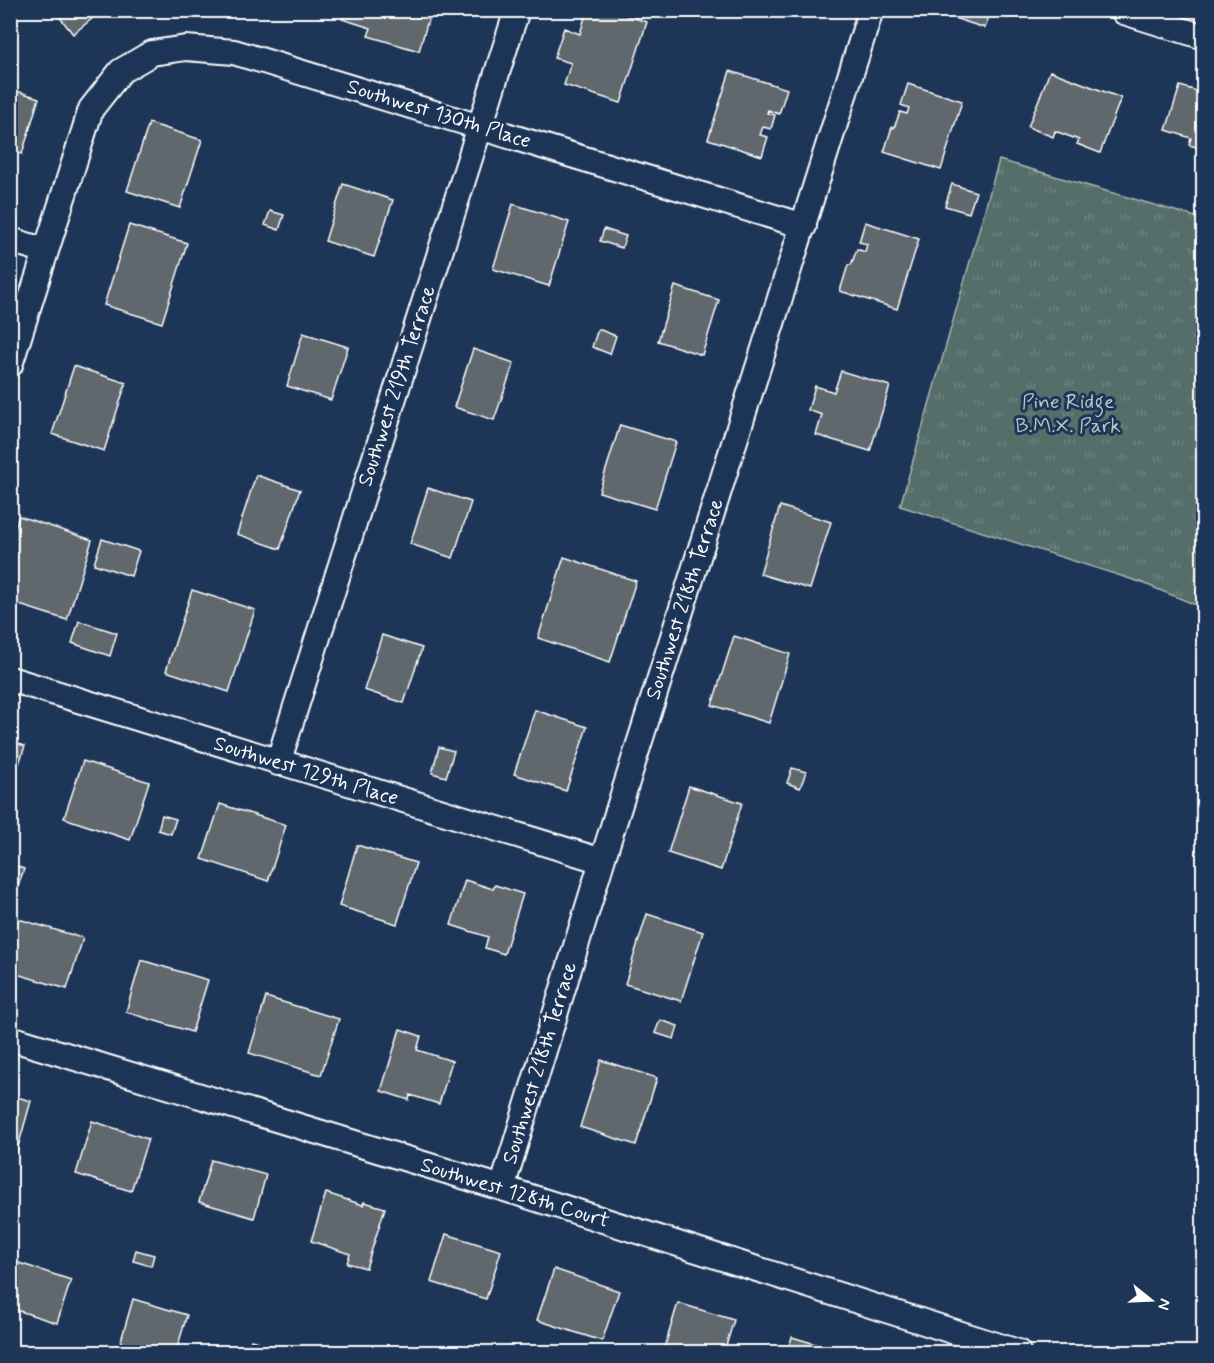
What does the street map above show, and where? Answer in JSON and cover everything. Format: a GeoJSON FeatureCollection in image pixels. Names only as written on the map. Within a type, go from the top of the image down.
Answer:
{"type":"FeatureCollection","features":[{"type":"Feature","properties":{"kind":"street","name":"Southwest 219th Terrace"},"geometry":{"type":"LineString","coordinates":[[278,763],[517,10]]}},
{"type":"Feature","properties":{"kind":"street","name":"Southwest 218th Terrace"},"geometry":{"type":"LineString","coordinates":[[502,1188],[871,10]]}},
{"type":"Feature","properties":{"kind":"street"},"geometry":{"type":"LineString","coordinates":[[1124,12],[1203,37]]}},
{"type":"Feature","properties":{"kind":"street","name":"Southwest 130th Place"},"geometry":{"type":"LineString","coordinates":[[46,251],[91,109],[121,71],[153,53],[186,48],[234,52],[804,226]]}},
{"type":"Feature","properties":{"kind":"street"},"geometry":{"type":"LineString","coordinates":[[10,240],[46,251],[10,365]]}},
{"type":"Feature","properties":{"kind":"street","name":"Southwest 129th Place"},"geometry":{"type":"LineString","coordinates":[[10,679],[603,861]]}},
{"type":"Feature","properties":{"kind":"street","name":"Southwest 128th Court"},"geometry":{"type":"LineString","coordinates":[[10,1038],[502,1188],[1018,1353]]}},
{"type":"Feature","properties":{"kind":"green space","name":"Pine Ridge B.M.X. Park"},"geometry":{"type":"Polygon","coordinates":[[[999,160],[1203,219],[1203,608],[1140,582],[900,506],[999,160]]]}},
{"type":"Feature","properties":{"kind":"building"},"geometry":{"type":"Polygon","coordinates":[[[54,10],[103,10],[73,34],[54,10]]]}},
{"type":"Feature","properties":{"kind":"building"},"geometry":{"type":"Polygon","coordinates":[[[345,10],[431,10],[419,51],[368,36],[371,28],[342,19],[345,10]]]}},
{"type":"Feature","properties":{"kind":"building"},"geometry":{"type":"Polygon","coordinates":[[[587,10],[609,10],[647,22],[621,103],[564,85],[571,63],[554,58],[564,28],[580,34],[587,10]]]}},
{"type":"Feature","properties":{"kind":"building"},"geometry":{"type":"Polygon","coordinates":[[[776,10],[803,10],[801,18],[776,10]]]}},
{"type":"Feature","properties":{"kind":"building"},"geometry":{"type":"Polygon","coordinates":[[[929,10],[991,10],[985,28],[929,10]]]}},
{"type":"Feature","properties":{"kind":"building"},"geometry":{"type":"Polygon","coordinates":[[[730,71],[787,89],[779,114],[768,110],[767,113],[775,115],[771,129],[763,127],[760,135],[768,137],[762,156],[708,139],[730,71]]]}},
{"type":"Feature","properties":{"kind":"building"},"geometry":{"type":"Polygon","coordinates":[[[1050,71],[1121,98],[1100,153],[1077,144],[1079,140],[1055,131],[1053,137],[1028,127],[1050,71]]]}},
{"type":"Feature","properties":{"kind":"building"},"geometry":{"type":"Polygon","coordinates":[[[908,84],[962,101],[941,170],[884,152],[892,127],[894,128],[900,112],[907,114],[909,108],[901,105],[908,84]]]}},
{"type":"Feature","properties":{"kind":"building"},"geometry":{"type":"Polygon","coordinates":[[[1180,86],[1204,93],[1202,99],[1204,99],[1204,149],[1189,145],[1191,138],[1166,130],[1180,86]]]}},
{"type":"Feature","properties":{"kind":"building"},"geometry":{"type":"Polygon","coordinates":[[[10,89],[39,98],[22,154],[10,152],[10,89]]]}},
{"type":"Feature","properties":{"kind":"building"},"geometry":{"type":"Polygon","coordinates":[[[149,123],[202,140],[180,208],[127,191],[149,123]]]}},
{"type":"Feature","properties":{"kind":"building"},"geometry":{"type":"Polygon","coordinates":[[[343,184],[393,200],[374,257],[325,241],[343,184]]]}},
{"type":"Feature","properties":{"kind":"building"},"geometry":{"type":"Polygon","coordinates":[[[952,184],[976,192],[969,213],[945,206],[952,184]]]}},
{"type":"Feature","properties":{"kind":"building"},"geometry":{"type":"Polygon","coordinates":[[[513,204],[569,222],[549,286],[493,269],[513,204]]]}},
{"type":"Feature","properties":{"kind":"building"},"geometry":{"type":"Polygon","coordinates":[[[270,211],[284,215],[279,230],[265,225],[270,211]]]}},
{"type":"Feature","properties":{"kind":"building"},"geometry":{"type":"Polygon","coordinates":[[[865,222],[919,239],[897,309],[840,291],[848,265],[851,265],[857,249],[865,252],[867,244],[859,242],[865,222]]]}},
{"type":"Feature","properties":{"kind":"building"},"geometry":{"type":"Polygon","coordinates":[[[129,225],[187,243],[162,323],[104,305],[129,225]]]}},
{"type":"Feature","properties":{"kind":"building"},"geometry":{"type":"Polygon","coordinates":[[[604,229],[626,236],[622,248],[600,241],[604,229]]]}},
{"type":"Feature","properties":{"kind":"building"},"geometry":{"type":"Polygon","coordinates":[[[675,286],[719,300],[702,355],[658,341],[675,286]]]}},
{"type":"Feature","properties":{"kind":"building"},"geometry":{"type":"Polygon","coordinates":[[[598,329],[616,336],[610,354],[592,347],[598,329]]]}},
{"type":"Feature","properties":{"kind":"building"},"geometry":{"type":"Polygon","coordinates":[[[303,333],[348,347],[331,400],[287,386],[303,333]]]}},
{"type":"Feature","properties":{"kind":"building"},"geometry":{"type":"Polygon","coordinates":[[[473,349],[514,363],[494,420],[454,407],[473,349]]]}},
{"type":"Feature","properties":{"kind":"building"},"geometry":{"type":"Polygon","coordinates":[[[74,366],[126,383],[104,451],[52,434],[74,366]]]}},
{"type":"Feature","properties":{"kind":"building"},"geometry":{"type":"Polygon","coordinates":[[[841,371],[890,386],[870,451],[816,435],[822,415],[808,410],[815,386],[834,392],[841,371]]]}},
{"type":"Feature","properties":{"kind":"building"},"geometry":{"type":"Polygon","coordinates":[[[620,425],[676,442],[655,509],[599,492],[620,425]]]}},
{"type":"Feature","properties":{"kind":"building"},"geometry":{"type":"Polygon","coordinates":[[[256,475],[300,490],[280,549],[237,534],[256,475]]]}},
{"type":"Feature","properties":{"kind":"building"},"geometry":{"type":"Polygon","coordinates":[[[428,488],[471,502],[453,558],[410,544],[428,488]]]}},
{"type":"Feature","properties":{"kind":"building"},"geometry":{"type":"Polygon","coordinates":[[[780,506],[831,522],[810,589],[760,574],[780,506]]]}},
{"type":"Feature","properties":{"kind":"building"},"geometry":{"type":"Polygon","coordinates":[[[19,516],[92,540],[67,620],[10,602],[10,542],[19,516]]]}},
{"type":"Feature","properties":{"kind":"building"},"geometry":{"type":"Polygon","coordinates":[[[102,539],[139,551],[131,576],[94,564],[102,539]]]}},
{"type":"Feature","properties":{"kind":"building"},"geometry":{"type":"Polygon","coordinates":[[[564,557],[636,581],[610,662],[538,638],[564,557]]]}},
{"type":"Feature","properties":{"kind":"building"},"geometry":{"type":"Polygon","coordinates":[[[192,590],[255,610],[229,692],[166,671],[192,590]]]}},
{"type":"Feature","properties":{"kind":"building"},"geometry":{"type":"Polygon","coordinates":[[[79,621],[117,633],[110,656],[72,643],[79,621]]]}},
{"type":"Feature","properties":{"kind":"building"},"geometry":{"type":"Polygon","coordinates":[[[382,635],[422,648],[404,703],[364,690],[382,635]]]}},
{"type":"Feature","properties":{"kind":"building"},"geometry":{"type":"Polygon","coordinates":[[[734,636],[790,654],[769,723],[712,705],[734,636]]]}},
{"type":"Feature","properties":{"kind":"building"},"geometry":{"type":"Polygon","coordinates":[[[535,710],[587,727],[566,791],[514,774],[535,710]]]}},
{"type":"Feature","properties":{"kind":"building"},"geometry":{"type":"Polygon","coordinates":[[[10,741],[25,746],[10,790],[10,741]]]}},
{"type":"Feature","properties":{"kind":"building"},"geometry":{"type":"Polygon","coordinates":[[[439,747],[454,751],[446,777],[432,773],[439,747]]]}},
{"type":"Feature","properties":{"kind":"building"},"geometry":{"type":"Polygon","coordinates":[[[83,761],[149,782],[130,840],[64,818],[83,761]]]}},
{"type":"Feature","properties":{"kind":"building"},"geometry":{"type":"Polygon","coordinates":[[[792,768],[806,772],[800,788],[787,783],[792,768]]]}},
{"type":"Feature","properties":{"kind":"building"},"geometry":{"type":"Polygon","coordinates":[[[689,786],[742,803],[721,870],[668,853],[689,786]]]}},
{"type":"Feature","properties":{"kind":"building"},"geometry":{"type":"Polygon","coordinates":[[[220,804],[286,825],[268,881],[202,859],[220,804]]]}},
{"type":"Feature","properties":{"kind":"building"},"geometry":{"type":"Polygon","coordinates":[[[162,815],[176,819],[171,834],[158,830],[162,815]]]}},
{"type":"Feature","properties":{"kind":"building"},"geometry":{"type":"Polygon","coordinates":[[[357,845],[416,863],[397,924],[339,906],[357,845]]]}},
{"type":"Feature","properties":{"kind":"building"},"geometry":{"type":"Polygon","coordinates":[[[10,864],[24,869],[16,892],[10,890],[10,864]]]}},
{"type":"Feature","properties":{"kind":"building"},"geometry":{"type":"Polygon","coordinates":[[[465,880],[493,889],[495,885],[523,894],[504,954],[485,948],[488,937],[451,925],[465,880]]]}},
{"type":"Feature","properties":{"kind":"building"},"geometry":{"type":"Polygon","coordinates":[[[647,914],[703,932],[681,1001],[625,984],[647,914]]]}},
{"type":"Feature","properties":{"kind":"building"},"geometry":{"type":"Polygon","coordinates":[[[15,918],[83,938],[67,989],[10,972],[10,933],[15,918]]]}},
{"type":"Feature","properties":{"kind":"building"},"geometry":{"type":"Polygon","coordinates":[[[141,960],[208,980],[192,1032],[126,1012],[141,960]]]}},
{"type":"Feature","properties":{"kind":"building"},"geometry":{"type":"Polygon","coordinates":[[[266,997],[339,1019],[321,1075],[249,1053],[266,997]]]}},
{"type":"Feature","properties":{"kind":"building"},"geometry":{"type":"Polygon","coordinates":[[[660,1020],[678,1026],[674,1039],[655,1033],[660,1020]]]}},
{"type":"Feature","properties":{"kind":"building"},"geometry":{"type":"Polygon","coordinates":[[[400,1029],[421,1036],[417,1050],[452,1061],[439,1104],[410,1095],[409,1100],[381,1091],[400,1029]]]}},
{"type":"Feature","properties":{"kind":"building"},"geometry":{"type":"Polygon","coordinates":[[[601,1060],[657,1078],[636,1145],[580,1127],[601,1060]]]}},
{"type":"Feature","properties":{"kind":"building"},"geometry":{"type":"Polygon","coordinates":[[[10,1095],[31,1101],[16,1154],[10,1152],[10,1095]]]}},
{"type":"Feature","properties":{"kind":"building"},"geometry":{"type":"Polygon","coordinates":[[[92,1121],[148,1139],[131,1191],[76,1174],[92,1121]]]}},
{"type":"Feature","properties":{"kind":"building"},"geometry":{"type":"Polygon","coordinates":[[[211,1160],[266,1175],[254,1218],[199,1202],[211,1160]]]}},
{"type":"Feature","properties":{"kind":"building"},"geometry":{"type":"Polygon","coordinates":[[[326,1193],[363,1205],[364,1202],[385,1208],[366,1268],[347,1263],[350,1254],[311,1241],[326,1193]]]}},
{"type":"Feature","properties":{"kind":"building"},"geometry":{"type":"Polygon","coordinates":[[[446,1234],[501,1251],[486,1299],[431,1282],[446,1234]]]}},
{"type":"Feature","properties":{"kind":"building"},"geometry":{"type":"Polygon","coordinates":[[[136,1250],[154,1255],[151,1266],[133,1261],[136,1250]]]}},
{"type":"Feature","properties":{"kind":"building"},"geometry":{"type":"Polygon","coordinates":[[[16,1262],[71,1280],[57,1323],[10,1308],[10,1278],[16,1262]]]}},
{"type":"Feature","properties":{"kind":"building"},"geometry":{"type":"Polygon","coordinates":[[[554,1269],[619,1291],[602,1341],[537,1320],[554,1269]]]}},
{"type":"Feature","properties":{"kind":"building"},"geometry":{"type":"Polygon","coordinates":[[[133,1299],[187,1315],[176,1352],[148,1352],[120,1344],[133,1299]]]}},
{"type":"Feature","properties":{"kind":"building"},"geometry":{"type":"Polygon","coordinates":[[[678,1303],[734,1320],[724,1352],[663,1352],[678,1303]]]}},
{"type":"Feature","properties":{"kind":"building"},"geometry":{"type":"Polygon","coordinates":[[[792,1337],[842,1352],[787,1352],[792,1337]]]}},
{"type":"Feature","properties":{"kind":"building"},"geometry":{"type":"Polygon","coordinates":[[[251,1340],[292,1352],[247,1352],[251,1340]]]}}]}
